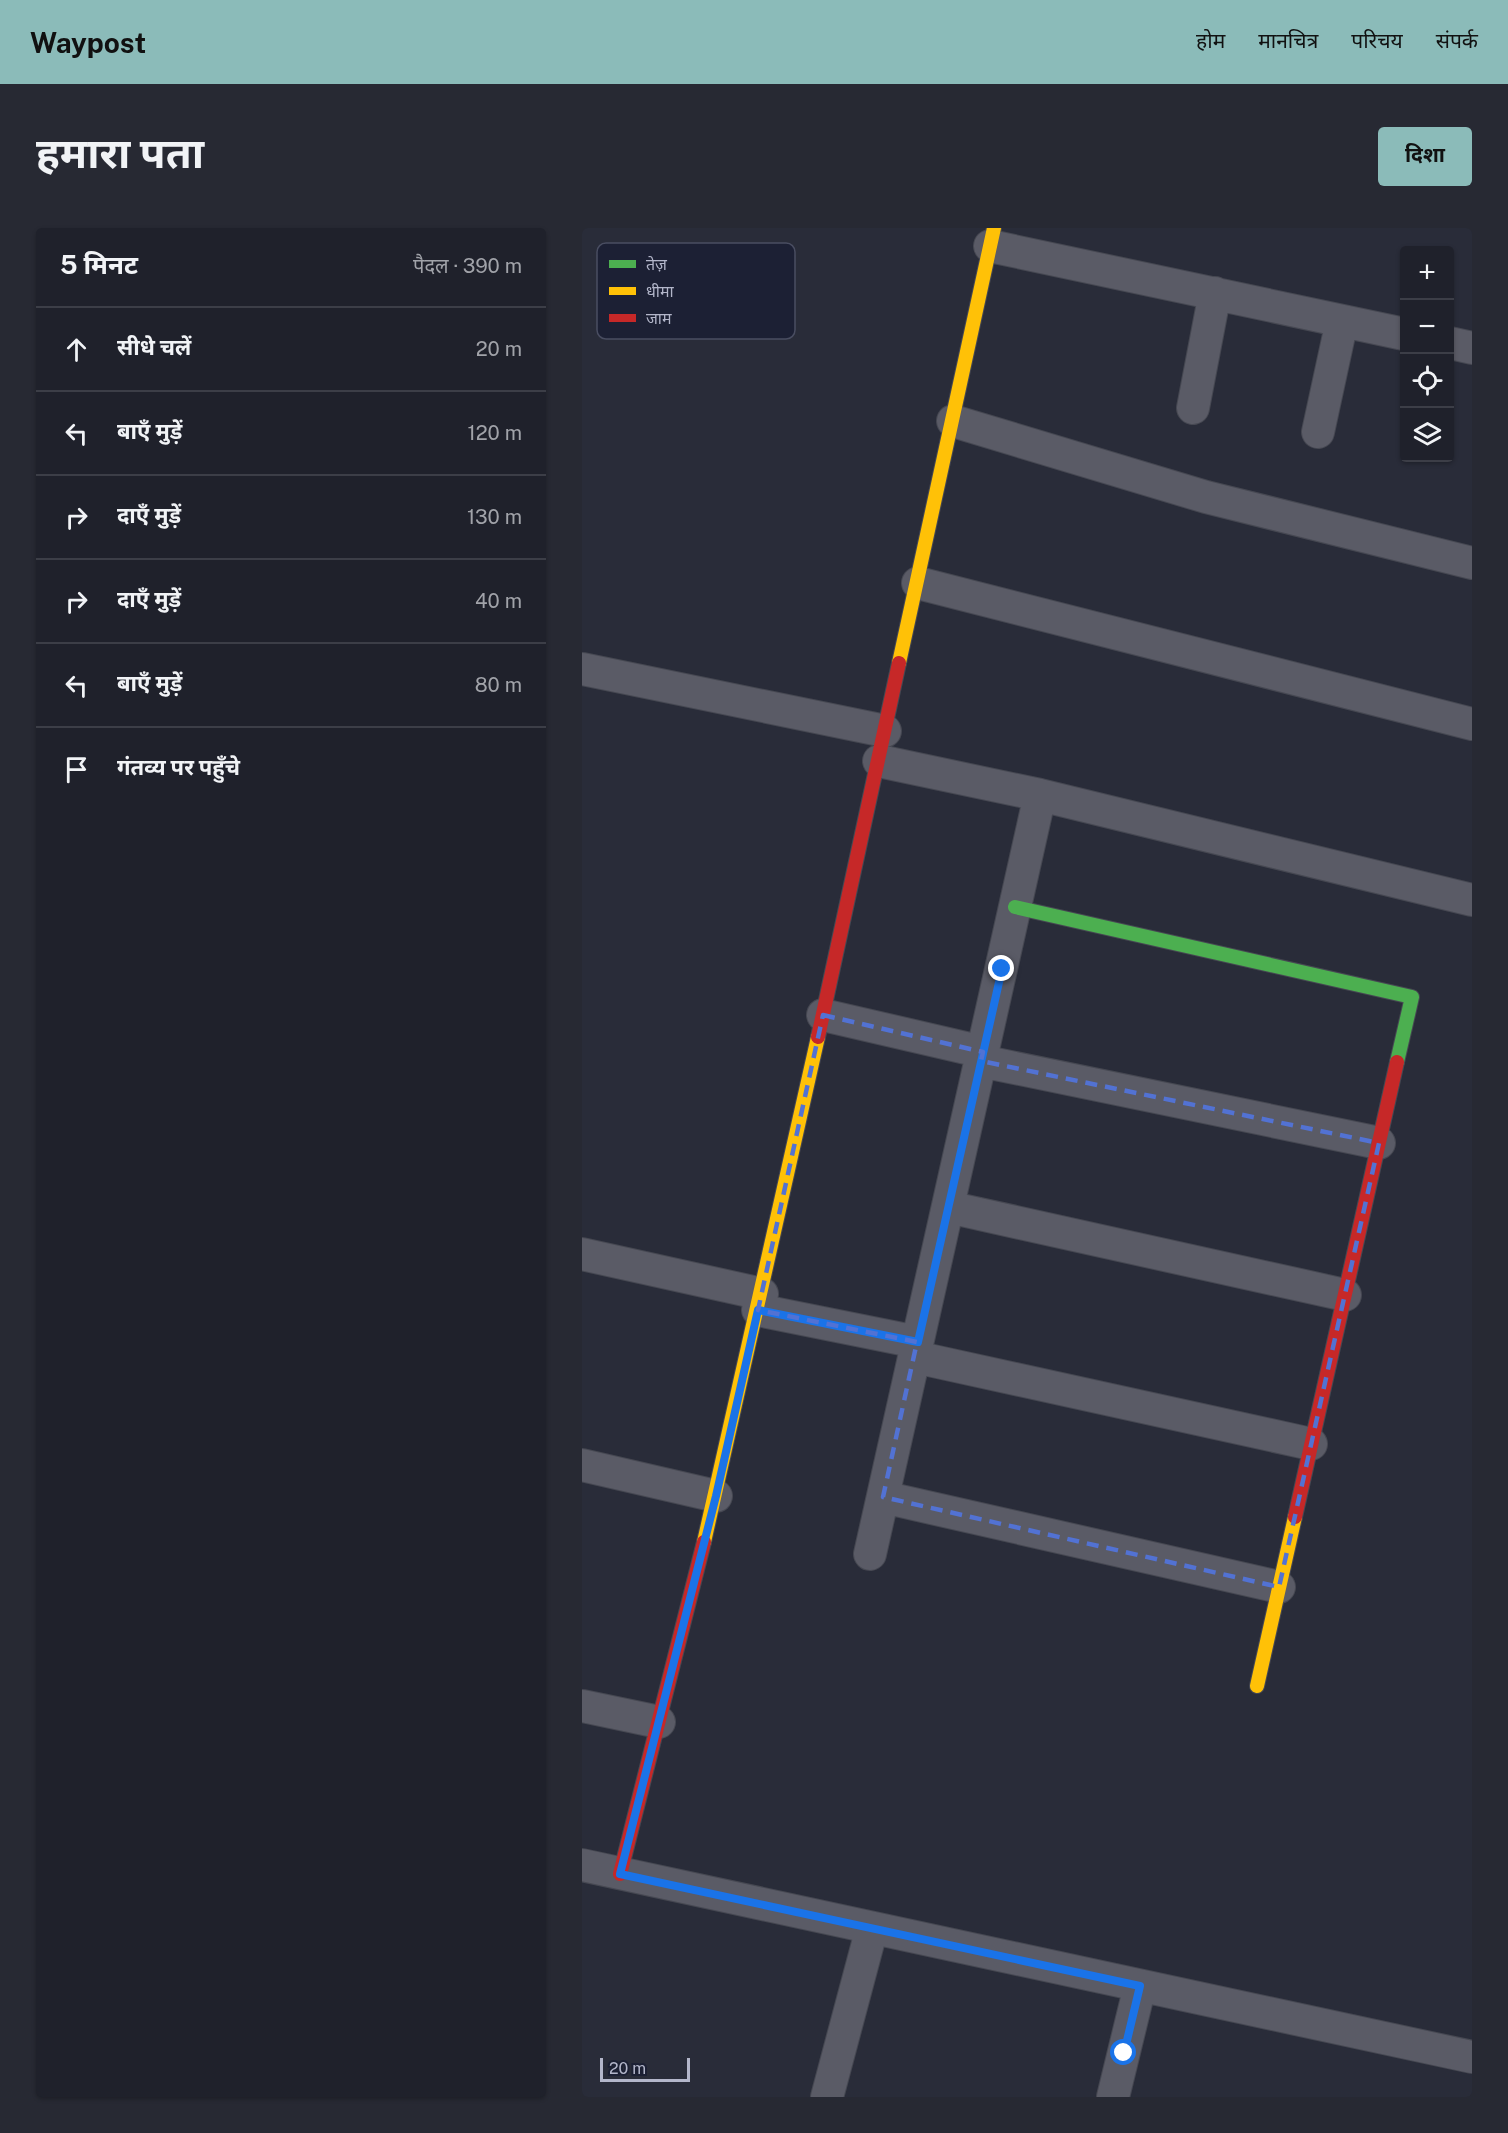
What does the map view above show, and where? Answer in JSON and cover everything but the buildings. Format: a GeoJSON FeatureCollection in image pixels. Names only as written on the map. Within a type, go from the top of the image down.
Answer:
{"type":"FeatureCollection","features":[{"type":"Feature","properties":{"kind":"street"},"geometry":{"type":"LineString","coordinates":[[620,1874],[716,1496],[879,761],[992,237],[1215,293],[1400,333]]}},
{"type":"Feature","properties":{"kind":"street"},"geometry":{"type":"LineString","coordinates":[[1193,408],[1215,293]]}},
{"type":"Feature","properties":{"kind":"street"},"geometry":{"type":"LineString","coordinates":[[1318,432],[1342,321]]}},
{"type":"Feature","properties":{"kind":"street"},"geometry":{"type":"LineString","coordinates":[[1454,344],[1472,348]]}},
{"type":"Feature","properties":{"kind":"street"},"geometry":{"type":"LineString","coordinates":[[953,421],[1206,497],[1472,563]]}},
{"type":"Feature","properties":{"kind":"street"},"geometry":{"type":"LineString","coordinates":[[918,583],[1472,724]]}},
{"type":"Feature","properties":{"kind":"street"},"geometry":{"type":"LineString","coordinates":[[582,669],[885,731]]}},
{"type":"Feature","properties":{"kind":"street"},"geometry":{"type":"LineString","coordinates":[[879,761],[1040,795],[1472,900]]}},
{"type":"Feature","properties":{"kind":"street"},"geometry":{"type":"LineString","coordinates":[[870,1554],[1040,795]]}},
{"type":"Feature","properties":{"kind":"street"},"geometry":{"type":"LineString","coordinates":[[1016,906],[1412,997],[1257,1686]]}},
{"type":"Feature","properties":{"kind":"street"},"geometry":{"type":"LineString","coordinates":[[823,1015],[982,1057],[1378,1143]]}},
{"type":"Feature","properties":{"kind":"street"},"geometry":{"type":"LineString","coordinates":[[948,1207],[1345,1295]]}},
{"type":"Feature","properties":{"kind":"street"},"geometry":{"type":"LineString","coordinates":[[582,1254],[760,1302],[916,1349],[1311,1444]]}},
{"type":"Feature","properties":{"kind":"street"},"geometry":{"type":"LineString","coordinates":[[582,1465],[716,1496]]}},
{"type":"Feature","properties":{"kind":"street"},"geometry":{"type":"LineString","coordinates":[[883,1497],[1279,1587]]}},
{"type":"Feature","properties":{"kind":"street"},"geometry":{"type":"LineString","coordinates":[[582,1706],[659,1722]]}},
{"type":"Feature","properties":{"kind":"street"},"geometry":{"type":"LineString","coordinates":[[582,1865],[1472,2057]]}},
{"type":"Feature","properties":{"kind":"street"},"geometry":{"type":"LineString","coordinates":[[827,2097],[872,1928]]}},
{"type":"Feature","properties":{"kind":"street"},"geometry":{"type":"LineString","coordinates":[[1113,2097],[1140,1986]]}},
{"type":"Feature","properties":{"kind":"highlighted area"},"geometry":{"type":"Polygon","coordinates":[[[823,1015],[983,1052],[981,1061],[1379,1143],[1279,1587],[883,1497],[917,1342],[758,1310],[823,1015]]]}},
{"type":"Feature","properties":{"kind":"traffic: fast"},"geometry":{"type":"LineString","coordinates":[[1015,907],[1412,997],[1397,1062]]}},
{"type":"Feature","properties":{"kind":"traffic: slow"},"geometry":{"type":"LineString","coordinates":[[899,663],[994,228]]}},
{"type":"Feature","properties":{"kind":"traffic: slow"},"geometry":{"type":"LineString","coordinates":[[704,1542],[818,1037]]}},
{"type":"Feature","properties":{"kind":"traffic: slow"},"geometry":{"type":"LineString","coordinates":[[1257,1686],[1295,1517]]}},
{"type":"Feature","properties":{"kind":"traffic: jam"},"geometry":{"type":"LineString","coordinates":[[818,1037],[899,663]]}},
{"type":"Feature","properties":{"kind":"traffic: jam"},"geometry":{"type":"LineString","coordinates":[[1295,1517],[1397,1062]]}},
{"type":"Feature","properties":{"kind":"traffic: jam"},"geometry":{"type":"LineString","coordinates":[[620,1874],[704,1542]]}},
{"type":"Feature","properties":{"kind":"route"},"geometry":{"type":"LineString","coordinates":[[1002,969],[918,1342],[758,1310],[716,1496],[620,1874],[1140,1986],[1124,2053]]}}]}
